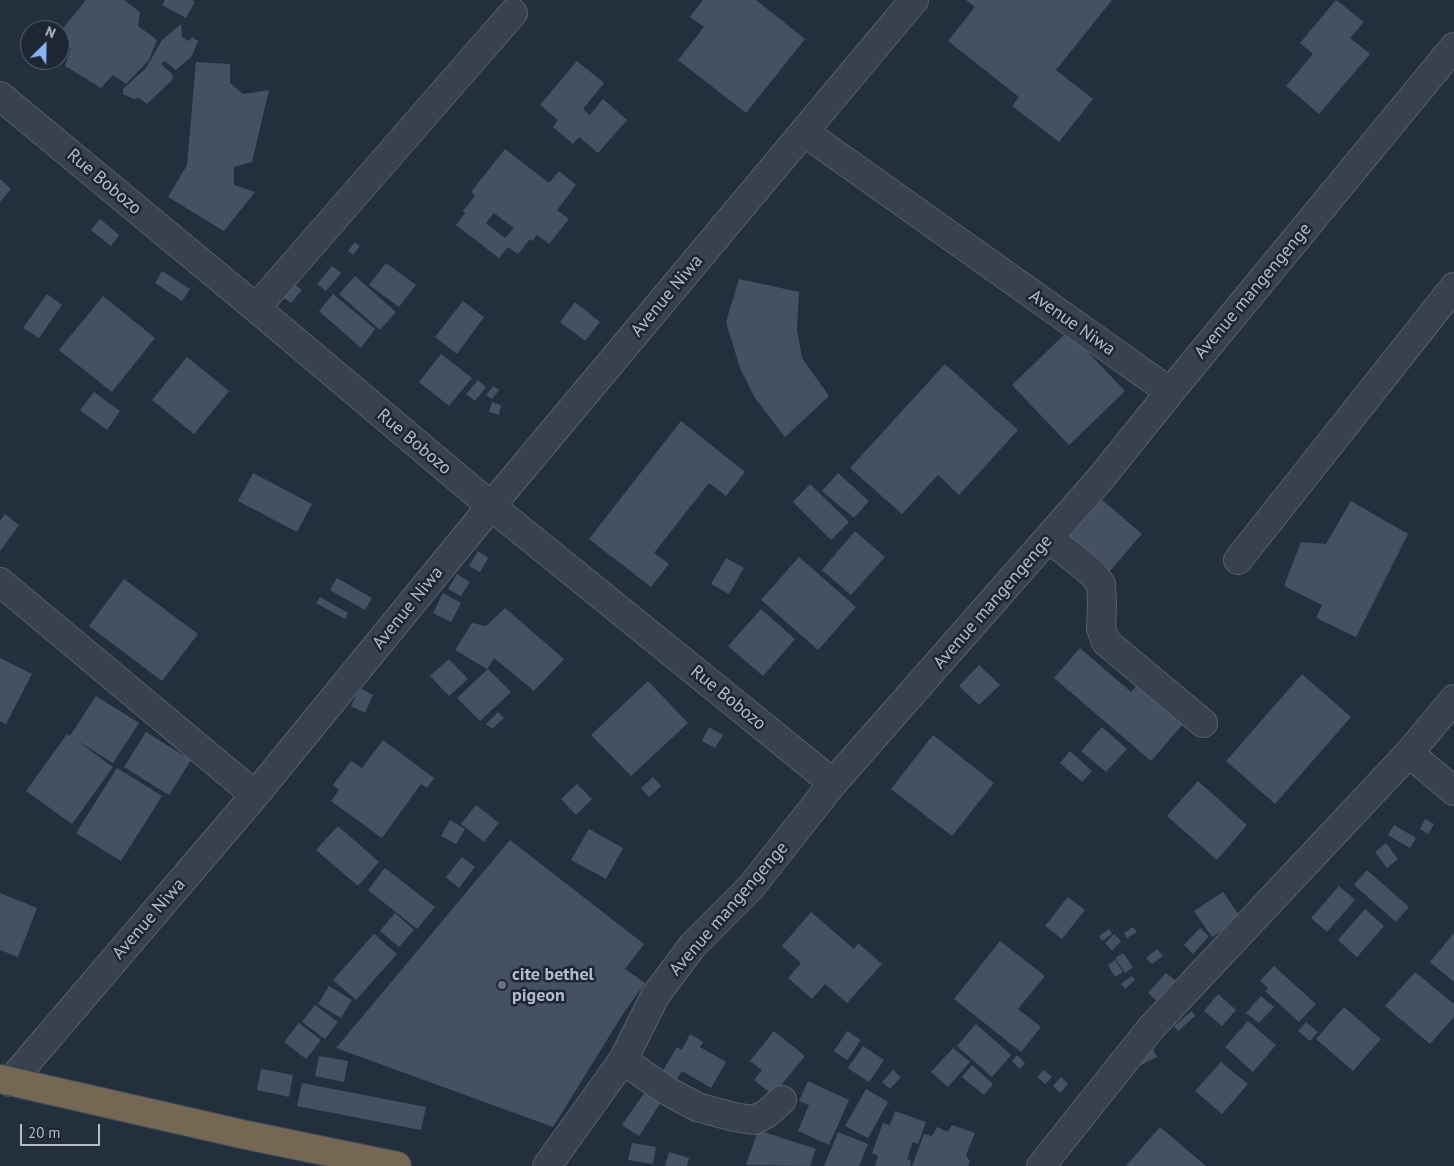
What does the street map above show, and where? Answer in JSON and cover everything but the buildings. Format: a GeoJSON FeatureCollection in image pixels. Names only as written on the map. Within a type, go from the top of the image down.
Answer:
{"type":"FeatureCollection","features":[{"type":"Feature","properties":{"kind":"highway"},"geometry":{"type":"LineString","coordinates":[[5,1080],[246,1135],[397,1166]]}},
{"type":"Feature","properties":{"kind":"street","name":"Avenue Niwa"},"geometry":{"type":"LineString","coordinates":[[5,1080],[255,795],[490,506],[914,0]]}},
{"type":"Feature","properties":{"kind":"street"},"geometry":{"type":"LineString","coordinates":[[256,308],[513,14]]}},
{"type":"Feature","properties":{"kind":"street","name":"Avenue mangengenge"},"geometry":{"type":"LineString","coordinates":[[547,1166],[623,1060],[655,996],[693,945],[751,887],[833,783],[1101,478],[1454,47]]}},
{"type":"Feature","properties":{"kind":"street","name":"Rue Bobozo"},"geometry":{"type":"LineString","coordinates":[[0,96],[256,308],[490,506],[833,783]]}},
{"type":"Feature","properties":{"kind":"street","name":"Avenue Niwa"},"geometry":{"type":"LineString","coordinates":[[804,132],[1170,392]]}},
{"type":"Feature","properties":{"kind":"street"},"geometry":{"type":"LineString","coordinates":[[1238,560],[1454,287]]}},
{"type":"Feature","properties":{"kind":"street"},"geometry":{"type":"LineString","coordinates":[[1049,538],[1092,572],[1101,584],[1101,628],[1106,642],[1203,723]]}},
{"type":"Feature","properties":{"kind":"street"},"geometry":{"type":"LineString","coordinates":[[0,582],[255,795]]}},
{"type":"Feature","properties":{"kind":"street"},"geometry":{"type":"LineString","coordinates":[[1041,1166],[1151,1028],[1409,753],[1454,699]]}},
{"type":"Feature","properties":{"kind":"street"},"geometry":{"type":"LineString","coordinates":[[1409,753],[1454,791]]}},
{"type":"Feature","properties":{"kind":"street"},"geometry":{"type":"LineString","coordinates":[[623,1060],[664,1089],[698,1107],[734,1117],[754,1120],[766,1114],[782,1100]]}},
{"type":"Feature","properties":{"kind":"place","name":"cite bethel pigeon"},"geometry":{"type":"Point","coordinates":[502,985]}}]}
